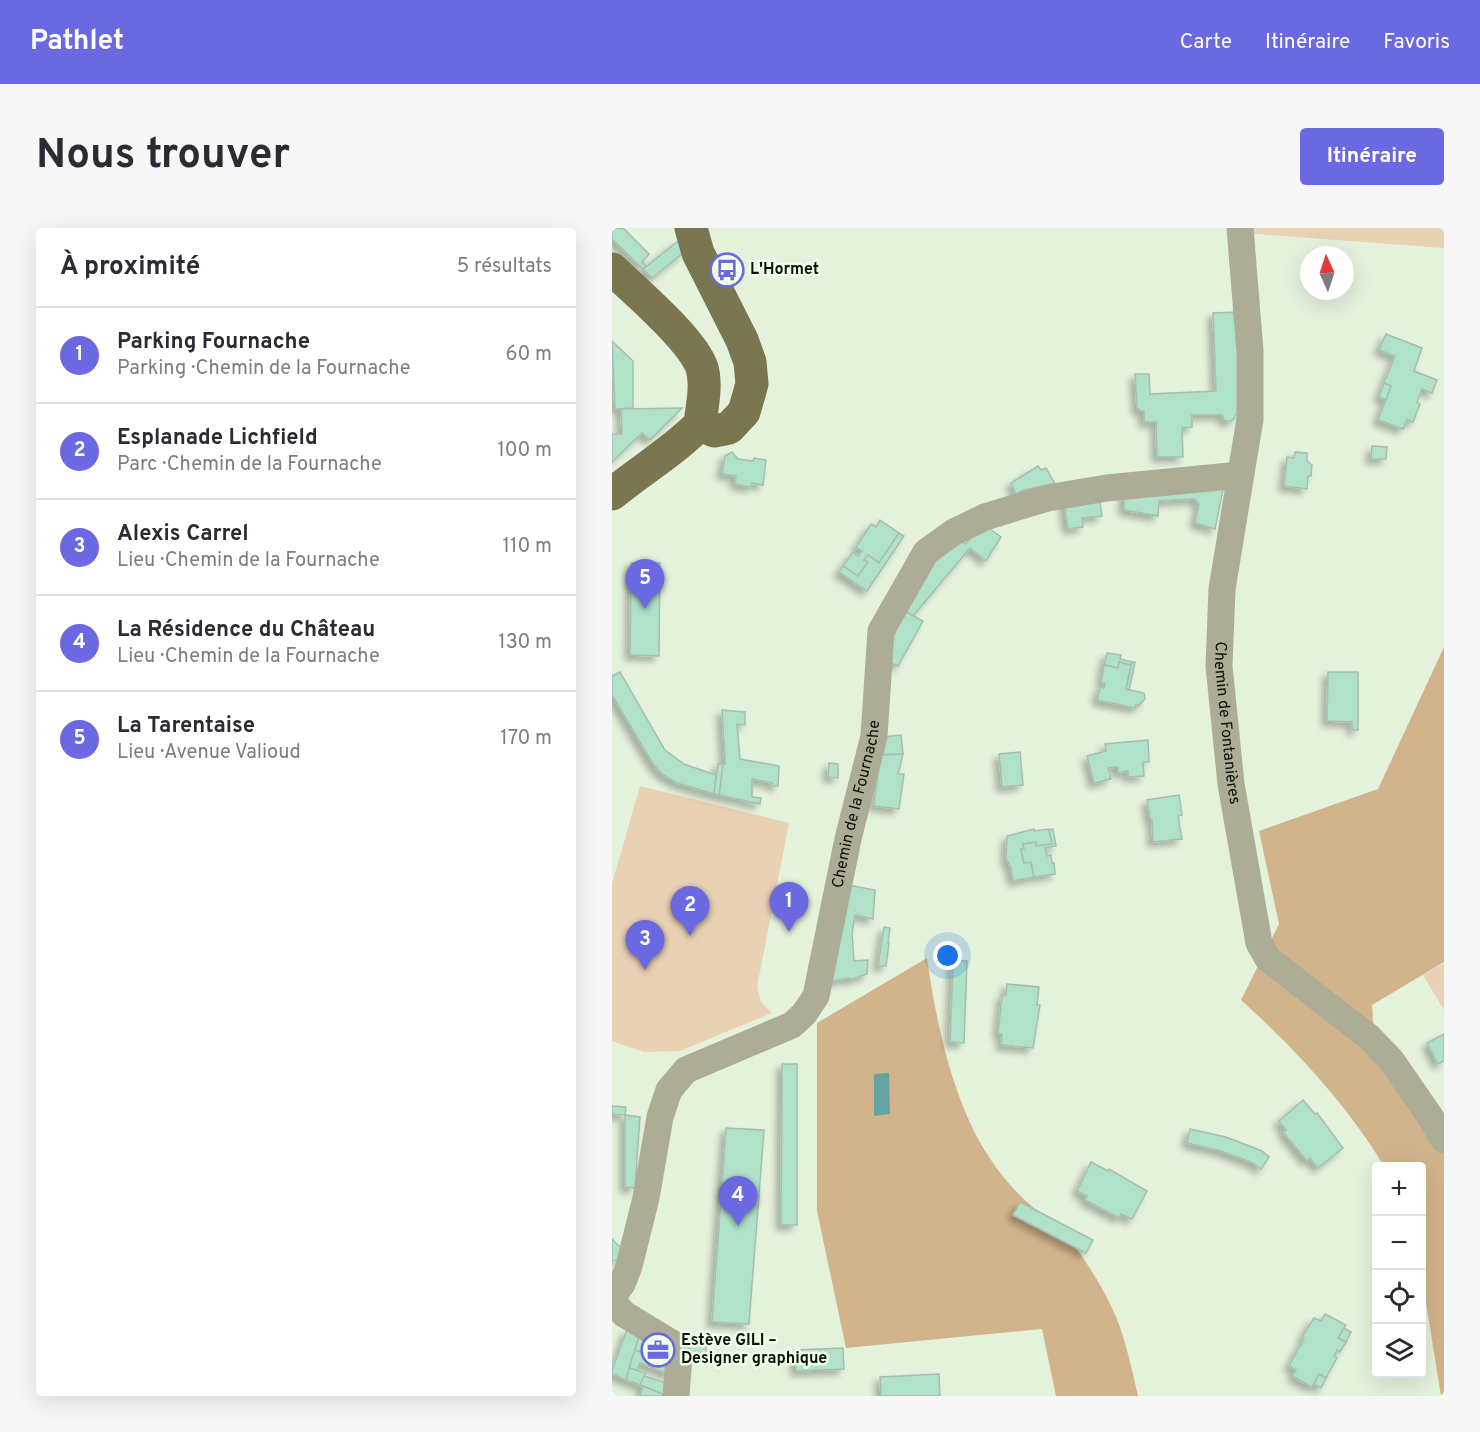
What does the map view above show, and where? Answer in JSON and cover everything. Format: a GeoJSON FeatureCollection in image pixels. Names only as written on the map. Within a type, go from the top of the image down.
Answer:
{"type":"FeatureCollection","features":[{"type":"Feature","properties":{"kind":"main road"},"geometry":{"type":"LineString","coordinates":[[691,228],[698,253],[742,340],[750,362],[752,384],[744,411],[729,428],[714,431],[700,424]]}},
{"type":"Feature","properties":{"kind":"main road"},"geometry":{"type":"LineString","coordinates":[[612,269],[684,340],[696,356],[704,380],[700,424],[677,446],[612,494]]}},
{"type":"Feature","properties":{"kind":"street","name":"Chemin de Fontanières"},"geometry":{"type":"LineString","coordinates":[[1240,228],[1250,351],[1250,419],[1222,589],[1219,666],[1232,784],[1259,943],[1268,959],[1369,1037],[1391,1060],[1444,1140]]}},
{"type":"Feature","properties":{"kind":"street","name":"Chemin de la Fournache"},"geometry":{"type":"LineString","coordinates":[[612,1299],[622,1284],[629,1266],[646,1198],[660,1117],[669,1090],[686,1070],[792,1025],[810,1007],[818,991],[848,839],[874,736],[882,631],[926,552],[954,532],[984,517],[1047,498],[1107,488],[1240,475]]}},
{"type":"Feature","properties":{"kind":"street"},"geometry":{"type":"LineString","coordinates":[[612,1299],[624,1314],[675,1345],[679,1356],[676,1396]]}},
{"type":"Feature","properties":{"kind":"shaded area"},"geometry":{"type":"Polygon","coordinates":[[[1240,228],[1444,228],[1444,248],[1242,233],[1240,228]]]}},
{"type":"Feature","properties":{"kind":"shaded area"},"geometry":{"type":"Polygon","coordinates":[[[1444,647],[1444,962],[1372,1005],[1375,1048],[1444,1153],[1444,1396],[1441,1396],[1426,1303],[1426,1162],[1381,1162],[1353,1120],[1318,1078],[1241,1000],[1279,924],[1259,831],[1378,789],[1444,647]]]}},
{"type":"Feature","properties":{"kind":"shaded area"},"geometry":{"type":"Polygon","coordinates":[[[640,786],[789,823],[757,987],[761,1002],[772,1013],[680,1051],[644,1052],[612,1041],[612,884],[640,786]]]}},
{"type":"Feature","properties":{"kind":"shaded area"},"geometry":{"type":"Polygon","coordinates":[[[927,958],[935,1008],[948,1061],[965,1112],[976,1136],[1015,1191],[1059,1228],[1095,1276],[1121,1329],[1138,1396],[1056,1396],[1042,1329],[846,1348],[817,1211],[817,1023],[927,958]]]}},
{"type":"Feature","properties":{"kind":"shaded area"},"geometry":{"type":"Polygon","coordinates":[[[1444,963],[1444,1010],[1423,975],[1444,963]]]}},
{"type":"Feature","properties":{"kind":"water"},"geometry":{"type":"Polygon","coordinates":[[[889,1073],[890,1114],[874,1116],[874,1074],[889,1073]]]}},
{"type":"Feature","properties":{"kind":"building"},"geometry":{"type":"Polygon","coordinates":[[[612,228],[624,229],[649,254],[642,262],[646,266],[643,269],[612,239],[612,228]]]}},
{"type":"Feature","properties":{"kind":"building"},"geometry":{"type":"Polygon","coordinates":[[[678,241],[683,253],[652,278],[643,269],[678,241]]]}},
{"type":"Feature","properties":{"kind":"building"},"geometry":{"type":"Polygon","coordinates":[[[1238,312],[1239,414],[1236,414],[1229,422],[1224,420],[1222,415],[1192,415],[1192,427],[1182,428],[1183,457],[1157,457],[1156,422],[1144,422],[1144,411],[1140,411],[1137,407],[1135,374],[1149,374],[1150,394],[1216,391],[1213,313],[1238,312]]]}},
{"type":"Feature","properties":{"kind":"building"},"geometry":{"type":"Polygon","coordinates":[[[1386,334],[1422,348],[1414,371],[1437,380],[1432,393],[1422,389],[1417,402],[1420,404],[1413,422],[1407,420],[1403,429],[1378,420],[1391,386],[1384,383],[1395,356],[1379,350],[1386,334]]]}},
{"type":"Feature","properties":{"kind":"building"},"geometry":{"type":"Polygon","coordinates":[[[612,341],[633,361],[633,408],[615,409],[612,341]]]}},
{"type":"Feature","properties":{"kind":"building"},"geometry":{"type":"Polygon","coordinates":[[[1384,383],[1391,386],[1386,400],[1379,397],[1384,383]]]}},
{"type":"Feature","properties":{"kind":"building"},"geometry":{"type":"Polygon","coordinates":[[[682,408],[650,440],[642,433],[612,462],[612,434],[622,434],[621,409],[682,408]]]}},
{"type":"Feature","properties":{"kind":"building"},"geometry":{"type":"Polygon","coordinates":[[[1372,446],[1387,447],[1386,459],[1371,459],[1372,446]]]}},
{"type":"Feature","properties":{"kind":"building"},"geometry":{"type":"Polygon","coordinates":[[[732,452],[738,459],[766,460],[763,485],[752,483],[751,487],[735,484],[736,476],[722,474],[725,456],[732,452]]]}},
{"type":"Feature","properties":{"kind":"building"},"geometry":{"type":"Polygon","coordinates":[[[1295,452],[1307,453],[1307,461],[1312,465],[1307,489],[1284,486],[1287,457],[1294,458],[1295,452]]]}},
{"type":"Feature","properties":{"kind":"building"},"geometry":{"type":"Polygon","coordinates":[[[1038,466],[1041,470],[1046,468],[1055,484],[1024,490],[1016,494],[1011,483],[1038,466]]]}},
{"type":"Feature","properties":{"kind":"building"},"geometry":{"type":"Polygon","coordinates":[[[1224,485],[1215,529],[1195,523],[1199,504],[1195,499],[1159,501],[1158,516],[1124,510],[1124,493],[1224,485]]]}},
{"type":"Feature","properties":{"kind":"building"},"geometry":{"type":"Polygon","coordinates":[[[1099,496],[1102,516],[1082,518],[1083,527],[1068,529],[1064,500],[1099,496]]]}},
{"type":"Feature","properties":{"kind":"building"},"geometry":{"type":"Polygon","coordinates":[[[880,520],[899,533],[879,563],[868,555],[864,560],[868,562],[858,576],[843,566],[853,552],[858,556],[862,551],[856,547],[871,524],[876,527],[880,520]]]}},
{"type":"Feature","properties":{"kind":"building"},"geometry":{"type":"Polygon","coordinates":[[[987,527],[1001,537],[986,561],[970,548],[913,616],[901,609],[930,558],[959,539],[965,544],[980,529],[987,527]]]}},
{"type":"Feature","properties":{"kind":"building"},"geometry":{"type":"Polygon","coordinates":[[[899,533],[904,536],[867,591],[839,572],[843,566],[858,576],[868,562],[864,560],[868,555],[879,563],[899,533]]]}},
{"type":"Feature","properties":{"kind":"building"},"geometry":{"type":"Polygon","coordinates":[[[631,563],[660,563],[659,656],[630,655],[631,563]]]}},
{"type":"Feature","properties":{"kind":"building"},"geometry":{"type":"Polygon","coordinates":[[[901,609],[923,621],[898,666],[884,660],[901,609]]]}},
{"type":"Feature","properties":{"kind":"building"},"geometry":{"type":"Polygon","coordinates":[[[1107,653],[1121,655],[1120,659],[1132,662],[1131,665],[1119,662],[1118,668],[1104,665],[1107,653]]]}},
{"type":"Feature","properties":{"kind":"building"},"geometry":{"type":"Polygon","coordinates":[[[1119,662],[1131,665],[1126,689],[1144,693],[1145,699],[1135,708],[1097,700],[1100,687],[1104,688],[1105,683],[1101,682],[1104,665],[1118,668],[1119,662]]]}},
{"type":"Feature","properties":{"kind":"building"},"geometry":{"type":"Polygon","coordinates":[[[1132,662],[1135,662],[1129,690],[1126,689],[1132,662]]]}},
{"type":"Feature","properties":{"kind":"building"},"geometry":{"type":"Polygon","coordinates":[[[620,672],[665,750],[684,764],[716,775],[714,794],[677,783],[662,774],[653,764],[612,695],[612,676],[620,672]]]}},
{"type":"Feature","properties":{"kind":"building"},"geometry":{"type":"Polygon","coordinates":[[[1328,672],[1358,672],[1358,730],[1352,730],[1352,722],[1327,721],[1328,672]]]}},
{"type":"Feature","properties":{"kind":"building"},"geometry":{"type":"Polygon","coordinates":[[[722,710],[745,712],[745,725],[737,724],[740,759],[779,766],[778,786],[752,779],[752,797],[761,798],[760,804],[719,795],[723,764],[725,764],[722,710]]]}},
{"type":"Feature","properties":{"kind":"building"},"geometry":{"type":"Polygon","coordinates":[[[901,735],[903,754],[884,755],[882,737],[901,735]]]}},
{"type":"Feature","properties":{"kind":"building"},"geometry":{"type":"Polygon","coordinates":[[[1148,740],[1149,762],[1143,762],[1144,776],[1128,777],[1128,771],[1118,773],[1118,767],[1108,768],[1111,779],[1094,783],[1087,756],[1106,751],[1105,744],[1148,740]]]}},
{"type":"Feature","properties":{"kind":"building"},"geometry":{"type":"Polygon","coordinates":[[[1020,752],[1023,785],[1002,787],[999,754],[1020,752]]]}},
{"type":"Feature","properties":{"kind":"building"},"geometry":{"type":"Polygon","coordinates":[[[903,754],[898,774],[904,774],[899,809],[874,806],[880,755],[903,754]]]}},
{"type":"Feature","properties":{"kind":"building"},"geometry":{"type":"Polygon","coordinates":[[[829,763],[838,764],[838,778],[828,777],[829,763]]]}},
{"type":"Feature","properties":{"kind":"building"},"geometry":{"type":"Polygon","coordinates":[[[718,764],[723,764],[719,795],[714,794],[718,764]]]}},
{"type":"Feature","properties":{"kind":"building"},"geometry":{"type":"Polygon","coordinates":[[[1179,795],[1182,815],[1178,816],[1182,839],[1153,842],[1152,819],[1150,819],[1147,800],[1179,795]]]}},
{"type":"Feature","properties":{"kind":"building"},"geometry":{"type":"Polygon","coordinates":[[[1034,829],[1034,831],[1049,829],[1052,844],[1036,846],[1036,842],[1023,844],[1024,849],[1021,849],[1024,863],[1031,862],[1034,877],[1013,881],[1011,868],[1006,858],[1007,836],[1034,829]]]}},
{"type":"Feature","properties":{"kind":"building"},"geometry":{"type":"Polygon","coordinates":[[[1053,829],[1056,846],[1045,848],[1047,856],[1051,855],[1055,874],[1034,877],[1031,862],[1024,863],[1021,849],[1024,849],[1023,844],[1036,842],[1036,846],[1052,844],[1049,830],[1053,829]]]}},
{"type":"Feature","properties":{"kind":"building"},"geometry":{"type":"Polygon","coordinates":[[[843,884],[875,890],[873,919],[855,915],[852,933],[854,961],[868,960],[867,974],[850,980],[849,978],[828,982],[843,884]]]}},
{"type":"Feature","properties":{"kind":"building"},"geometry":{"type":"Polygon","coordinates":[[[884,927],[890,928],[886,966],[878,966],[884,927]]]}},
{"type":"Feature","properties":{"kind":"building"},"geometry":{"type":"Polygon","coordinates":[[[953,960],[967,961],[964,1043],[950,1042],[953,960]]]}},
{"type":"Feature","properties":{"kind":"building"},"geometry":{"type":"Polygon","coordinates":[[[1007,984],[1039,987],[1037,1005],[1040,1005],[1033,1048],[1001,1045],[1002,1034],[998,1033],[1002,995],[1006,995],[1007,984]]]}},
{"type":"Feature","properties":{"kind":"building"},"geometry":{"type":"Polygon","coordinates":[[[1444,1034],[1444,1061],[1438,1064],[1427,1043],[1444,1034]]]}},
{"type":"Feature","properties":{"kind":"building"},"geometry":{"type":"Polygon","coordinates":[[[782,1064],[797,1064],[797,1225],[781,1225],[782,1064]]]}},
{"type":"Feature","properties":{"kind":"building"},"geometry":{"type":"Polygon","coordinates":[[[1303,1100],[1315,1114],[1317,1113],[1343,1148],[1318,1168],[1310,1158],[1307,1161],[1283,1132],[1286,1130],[1279,1121],[1303,1100]]]}},
{"type":"Feature","properties":{"kind":"building"},"geometry":{"type":"Polygon","coordinates":[[[612,1106],[626,1107],[625,1115],[612,1114],[612,1106]]]}},
{"type":"Feature","properties":{"kind":"building"},"geometry":{"type":"Polygon","coordinates":[[[625,1115],[640,1117],[635,1188],[625,1187],[625,1115]]]}},
{"type":"Feature","properties":{"kind":"building"},"geometry":{"type":"Polygon","coordinates":[[[726,1128],[764,1130],[749,1324],[712,1322],[726,1128]]]}},
{"type":"Feature","properties":{"kind":"building"},"geometry":{"type":"Polygon","coordinates":[[[1190,1129],[1226,1137],[1262,1151],[1269,1157],[1261,1169],[1253,1163],[1221,1151],[1187,1143],[1190,1129]]]}},
{"type":"Feature","properties":{"kind":"building"},"geometry":{"type":"Polygon","coordinates":[[[1091,1162],[1108,1171],[1109,1169],[1147,1191],[1132,1219],[1121,1214],[1119,1218],[1085,1200],[1087,1196],[1077,1191],[1091,1162]]]}},
{"type":"Feature","properties":{"kind":"building"},"geometry":{"type":"Polygon","coordinates":[[[1020,1202],[1093,1240],[1086,1253],[1013,1215],[1020,1202]]]}},
{"type":"Feature","properties":{"kind":"building"},"geometry":{"type":"Polygon","coordinates":[[[612,1239],[621,1248],[618,1260],[612,1261],[612,1239]]]}},
{"type":"Feature","properties":{"kind":"building"},"geometry":{"type":"Polygon","coordinates":[[[1325,1314],[1346,1325],[1338,1338],[1346,1342],[1340,1352],[1337,1350],[1334,1356],[1337,1358],[1326,1378],[1319,1374],[1312,1387],[1292,1376],[1296,1370],[1289,1366],[1301,1346],[1304,1338],[1302,1337],[1314,1318],[1321,1321],[1325,1314]]]}},
{"type":"Feature","properties":{"kind":"building"},"geometry":{"type":"Polygon","coordinates":[[[1344,1328],[1351,1332],[1346,1342],[1338,1338],[1344,1328]]]}},
{"type":"Feature","properties":{"kind":"building"},"geometry":{"type":"Polygon","coordinates":[[[627,1329],[639,1336],[626,1380],[612,1374],[612,1371],[627,1329]]]}},
{"type":"Feature","properties":{"kind":"building"},"geometry":{"type":"Polygon","coordinates":[[[639,1336],[672,1360],[672,1363],[635,1350],[639,1336]]]}},
{"type":"Feature","properties":{"kind":"building"},"geometry":{"type":"Polygon","coordinates":[[[691,1343],[706,1343],[706,1353],[682,1354],[691,1343]]]}},
{"type":"Feature","properties":{"kind":"building"},"geometry":{"type":"Polygon","coordinates":[[[843,1348],[844,1369],[796,1371],[795,1350],[843,1348]]]}},
{"type":"Feature","properties":{"kind":"building"},"geometry":{"type":"Polygon","coordinates":[[[635,1350],[672,1363],[671,1375],[640,1363],[637,1370],[629,1368],[635,1350]]]}},
{"type":"Feature","properties":{"kind":"building"},"geometry":{"type":"Polygon","coordinates":[[[629,1368],[646,1373],[640,1385],[626,1380],[629,1368]]]}},
{"type":"Feature","properties":{"kind":"building"},"geometry":{"type":"Polygon","coordinates":[[[939,1374],[940,1396],[881,1396],[880,1377],[939,1374]]]}},
{"type":"Feature","properties":{"kind":"building"},"geometry":{"type":"Polygon","coordinates":[[[1319,1374],[1326,1378],[1321,1388],[1314,1384],[1319,1374]]]}},
{"type":"Feature","properties":{"kind":"building"},"geometry":{"type":"Polygon","coordinates":[[[644,1376],[670,1384],[667,1396],[640,1385],[644,1376]]]}},
{"type":"Feature","properties":{"kind":"building"},"geometry":{"type":"Polygon","coordinates":[[[643,1386],[667,1396],[640,1396],[643,1386]]]}},
{"type":"Feature","properties":{"kind":"place","name":"L'Hormet"},"geometry":{"type":"Point","coordinates":[727,270]}},
{"type":"Feature","properties":{"kind":"place","name":"La Tarentaise"},"geometry":{"type":"Point","coordinates":[645,609]}},
{"type":"Feature","properties":{"kind":"place","name":"Parking Fournache"},"geometry":{"type":"Point","coordinates":[789,932]}},
{"type":"Feature","properties":{"kind":"place","name":"Esplanade Lichfield"},"geometry":{"type":"Point","coordinates":[690,936]}},
{"type":"Feature","properties":{"kind":"place","name":"Alexis Carrel"},"geometry":{"type":"Point","coordinates":[645,970]}},
{"type":"Feature","properties":{"kind":"place","name":"La Résidence du Château"},"geometry":{"type":"Point","coordinates":[738,1226]}},
{"type":"Feature","properties":{"kind":"place","name":"Estève GILI – Designer graphique"},"geometry":{"type":"Point","coordinates":[658,1350]}}]}
